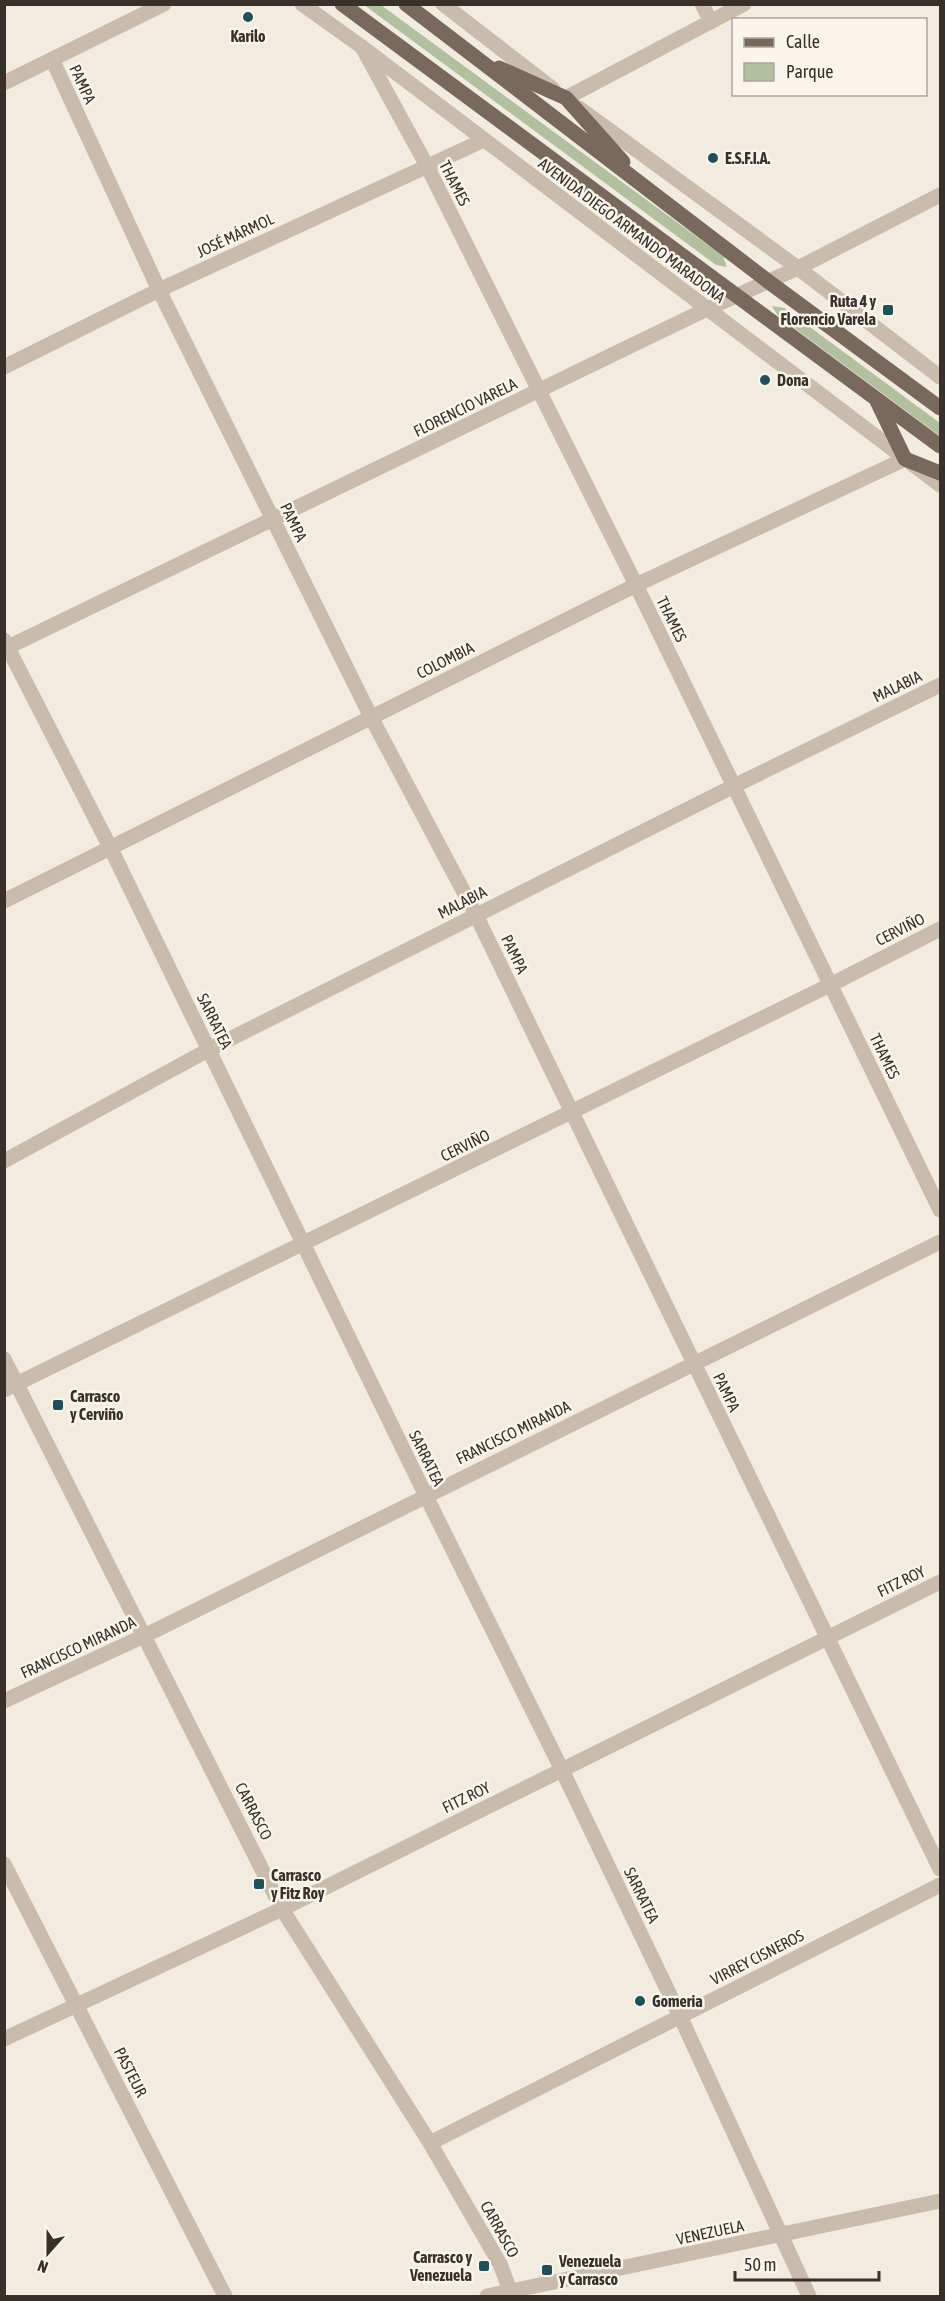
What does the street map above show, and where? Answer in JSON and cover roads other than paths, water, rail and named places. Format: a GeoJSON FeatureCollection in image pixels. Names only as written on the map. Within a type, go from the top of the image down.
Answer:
{"type":"FeatureCollection","features":[{"type":"Feature","properties":{"kind":"main road","name":"AVENIDA DIEGO ARMANDO MARADONA"},"geometry":{"type":"LineString","coordinates":[[342,4],[940,446]]}},
{"type":"Feature","properties":{"kind":"main road"},"geometry":{"type":"LineString","coordinates":[[406,4],[769,282],[940,408]]}},
{"type":"Feature","properties":{"kind":"main road"},"geometry":{"type":"LineString","coordinates":[[474,57],[566,98],[649,190]]}},
{"type":"Feature","properties":{"kind":"main road"},"geometry":{"type":"LineString","coordinates":[[876,398],[905,459],[940,473]]}},
{"type":"Feature","properties":{"kind":"street"},"geometry":{"type":"LineString","coordinates":[[4,83],[164,4]]}},
{"type":"Feature","properties":{"kind":"street","name":"AVENIDA DIEGO ARMANDO MARADONA"},"geometry":{"type":"LineString","coordinates":[[302,4],[940,485]]}},
{"type":"Feature","properties":{"kind":"street"},"geometry":{"type":"LineString","coordinates":[[443,4],[566,98],[798,268],[940,377]]}},
{"type":"Feature","properties":{"kind":"street"},"geometry":{"type":"LineString","coordinates":[[702,4],[711,22]]}},
{"type":"Feature","properties":{"kind":"street"},"geometry":{"type":"LineString","coordinates":[[566,98],[744,4]]}},
{"type":"Feature","properties":{"kind":"street","name":"THAMES"},"geometry":{"type":"LineString","coordinates":[[362,47],[427,166],[636,585],[940,1210]]}},
{"type":"Feature","properties":{"kind":"street","name":"PAMPA"},"geometry":{"type":"LineString","coordinates":[[52,58],[159,290],[371,717],[476,915],[940,1869]]}},
{"type":"Feature","properties":{"kind":"street","name":"JOSÉ MÁRMOL"},"geometry":{"type":"LineString","coordinates":[[4,367],[159,290],[484,140]]}},
{"type":"Feature","properties":{"kind":"street","name":"FLORENCIO VARELA"},"geometry":{"type":"LineString","coordinates":[[6,645],[273,520],[707,309],[769,282],[940,195]]}},
{"type":"Feature","properties":{"kind":"street","name":"COLOMBIA"},"geometry":{"type":"LineString","coordinates":[[4,901],[636,585],[905,459]]}},
{"type":"Feature","properties":{"kind":"street","name":"SARRATEA"},"geometry":{"type":"LineString","coordinates":[[6,645],[210,1049],[426,1496],[562,1770],[680,2016],[809,2296]]}},
{"type":"Feature","properties":{"kind":"street","name":"MALABIA"},"geometry":{"type":"LineString","coordinates":[[4,1161],[210,1049],[940,685]]}},
{"type":"Feature","properties":{"kind":"street","name":"CERVIÑO"},"geometry":{"type":"LineString","coordinates":[[11,1387],[573,1112],[940,929]]}},
{"type":"Feature","properties":{"kind":"street","name":"FRANCISCO MIRANDA"},"geometry":{"type":"LineString","coordinates":[[4,1701],[146,1635],[940,1242]]}},
{"type":"Feature","properties":{"kind":"street","name":"CARRASCO"},"geometry":{"type":"LineString","coordinates":[[4,1359],[11,1387],[146,1635],[282,1909],[430,2143],[500,2264],[511,2294]]}},
{"type":"Feature","properties":{"kind":"street","name":"FITZ ROY"},"geometry":{"type":"LineString","coordinates":[[4,2039],[282,1909],[940,1582]]}},
{"type":"Feature","properties":{"kind":"street","name":"PASTEUR"},"geometry":{"type":"LineString","coordinates":[[4,1864],[225,2296]]}},
{"type":"Feature","properties":{"kind":"street","name":"VIRREY CISNEROS"},"geometry":{"type":"LineString","coordinates":[[430,2143],[940,1885]]}},
{"type":"Feature","properties":{"kind":"street","name":"VENEZUELA"},"geometry":{"type":"LineString","coordinates":[[487,2296],[511,2294],[940,2201]]}},
{"type":"Feature","properties":{"kind":"place","name":"Karilo"},"geometry":{"type":"Point","coordinates":[248,17]}},
{"type":"Feature","properties":{"kind":"place","name":"E.S.F.I.A."},"geometry":{"type":"Point","coordinates":[713,158]}},
{"type":"Feature","properties":{"kind":"place","name":"Ruta 4 y Florencio Varela"},"geometry":{"type":"Point","coordinates":[888,310]}},
{"type":"Feature","properties":{"kind":"place","name":"Dona"},"geometry":{"type":"Point","coordinates":[765,380]}},
{"type":"Feature","properties":{"kind":"place","name":"Carrasco y Cerviño"},"geometry":{"type":"Point","coordinates":[58,1405]}},
{"type":"Feature","properties":{"kind":"place","name":"Carrasco y Fitz Roy"},"geometry":{"type":"Point","coordinates":[259,1884]}},
{"type":"Feature","properties":{"kind":"place","name":"Gomeria"},"geometry":{"type":"Point","coordinates":[640,2001]}},
{"type":"Feature","properties":{"kind":"place","name":"Carrasco y Venezuela"},"geometry":{"type":"Point","coordinates":[484,2266]}},
{"type":"Feature","properties":{"kind":"place","name":"Venezuela y Carrasco"},"geometry":{"type":"Point","coordinates":[547,2270]}}]}
